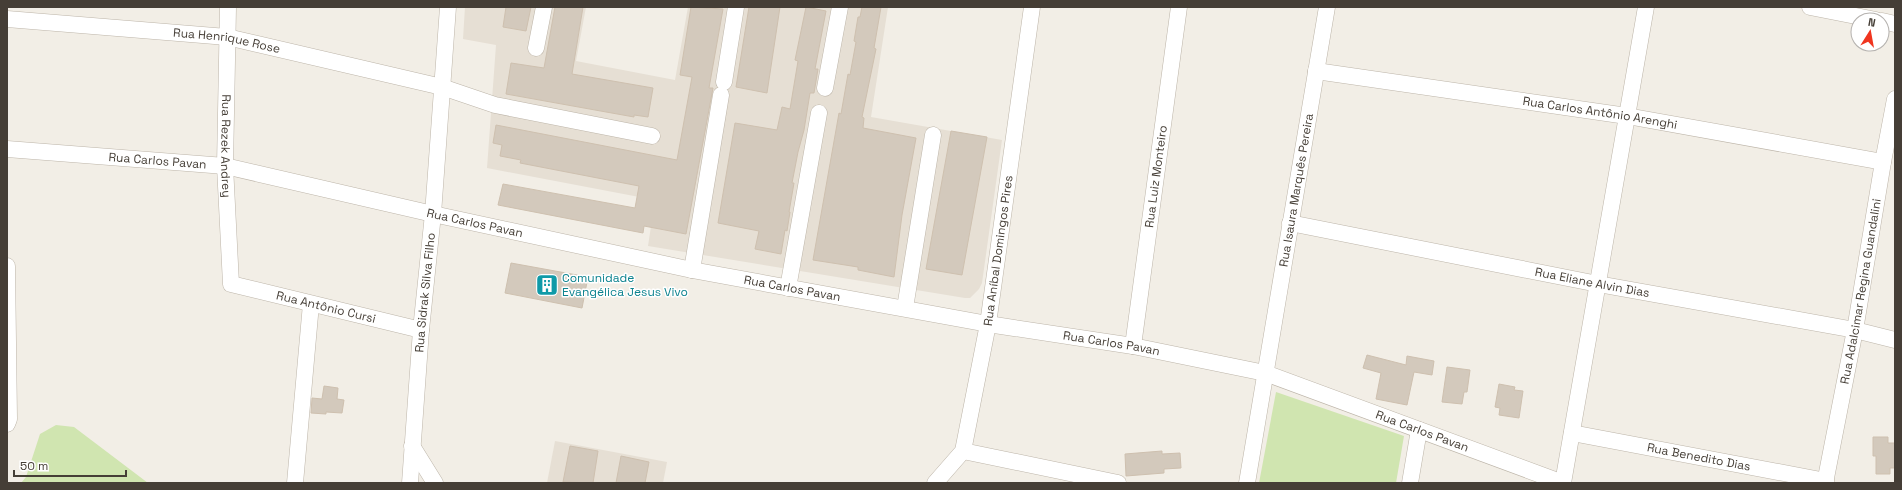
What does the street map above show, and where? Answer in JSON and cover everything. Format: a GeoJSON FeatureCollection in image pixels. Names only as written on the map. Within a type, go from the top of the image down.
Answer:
{"type":"FeatureCollection","features":[{"type":"Feature","properties":{"kind":"street","name":"Rua Rezek Andrey"},"geometry":{"type":"LineString","coordinates":[[228,7],[225,166],[231,284]]}},
{"type":"Feature","properties":{"kind":"street","name":"Rua Sidrak Silva Filho"},"geometry":{"type":"LineString","coordinates":[[410,483],[421,330],[433,214],[448,7]]}},
{"type":"Feature","properties":{"kind":"street"},"geometry":{"type":"LineString","coordinates":[[536,48],[544,7]]}},
{"type":"Feature","properties":{"kind":"street"},"geometry":{"type":"LineString","coordinates":[[692,270],[736,7]]}},
{"type":"Feature","properties":{"kind":"street"},"geometry":{"type":"LineString","coordinates":[[825,88],[840,7]]}},
{"type":"Feature","properties":{"kind":"street","name":"Rua Aníbal Domingos Pires"},"geometry":{"type":"LineString","coordinates":[[963,451],[988,324],[1032,7]]}},
{"type":"Feature","properties":{"kind":"street","name":"Rua Luiz Monteiro"},"geometry":{"type":"LineString","coordinates":[[1134,346],[1179,7]]}},
{"type":"Feature","properties":{"kind":"street","name":"Rua Isaura Marquês Pereira"},"geometry":{"type":"LineString","coordinates":[[1247,483],[1327,7]]}},
{"type":"Feature","properties":{"kind":"street"},"geometry":{"type":"LineString","coordinates":[[1563,483],[1646,7]]}},
{"type":"Feature","properties":{"kind":"street"},"geometry":{"type":"LineString","coordinates":[[1810,7],[1850,15]]}},
{"type":"Feature","properties":{"kind":"street","name":"Rua Henrique Rose"},"geometry":{"type":"LineString","coordinates":[[7,19],[227,37],[442,87],[495,105],[652,136]]}},
{"type":"Feature","properties":{"kind":"street","name":"Rua Carlos Antônio Arenghi"},"geometry":{"type":"LineString","coordinates":[[1316,71],[1627,116],[1883,162]]}},
{"type":"Feature","properties":{"kind":"street","name":"Rua Adalcimar Regina Guandalini"},"geometry":{"type":"LineString","coordinates":[[1825,482],[1856,330],[1883,162],[1895,99]]}},
{"type":"Feature","properties":{"kind":"street"},"geometry":{"type":"LineString","coordinates":[[788,288],[819,113]]}},
{"type":"Feature","properties":{"kind":"street"},"geometry":{"type":"LineString","coordinates":[[905,308],[933,135]]}},
{"type":"Feature","properties":{"kind":"street","name":"Rua Carlos Pavan"},"geometry":{"type":"LineString","coordinates":[[7,149],[225,166],[433,214],[692,270],[988,324],[1134,346],[1265,373],[1563,483]]}},
{"type":"Feature","properties":{"kind":"street","name":"Rua Eliane Alvin Dias"},"geometry":{"type":"LineString","coordinates":[[1290,223],[1598,284],[1856,330],[1895,340]]}},
{"type":"Feature","properties":{"kind":"street"},"geometry":{"type":"LineString","coordinates":[[7,266],[8,420]]}},
{"type":"Feature","properties":{"kind":"street","name":"Rua Antônio Cursi"},"geometry":{"type":"LineString","coordinates":[[231,284],[421,330]]}},
{"type":"Feature","properties":{"kind":"street"},"geometry":{"type":"LineString","coordinates":[[295,483],[311,304]]}},
{"type":"Feature","properties":{"kind":"street"},"geometry":{"type":"LineString","coordinates":[[1410,483],[1419,430]]}},
{"type":"Feature","properties":{"kind":"street","name":"Rua Benedito Dias"},"geometry":{"type":"LineString","coordinates":[[1572,433],[1825,482]]}},
{"type":"Feature","properties":{"kind":"street"},"geometry":{"type":"LineString","coordinates":[[412,446],[436,483]]}},
{"type":"Feature","properties":{"kind":"street"},"geometry":{"type":"LineString","coordinates":[[935,483],[963,451],[1118,483]]}},
{"type":"Feature","properties":{"kind":"shaded area"},"geometry":{"type":"Polygon","coordinates":[[[465,7],[586,7],[576,61],[675,80],[688,7],[888,7],[871,117],[1002,140],[982,283],[979,289],[970,298],[965,298],[648,246],[655,200],[487,168],[496,45],[463,39],[465,7]]]}},
{"type":"Feature","properties":{"kind":"shaded area"},"geometry":{"type":"Polygon","coordinates":[[[555,441],[667,462],[663,483],[547,483],[555,441]]]}},
{"type":"Feature","properties":{"kind":"green space"},"geometry":{"type":"Polygon","coordinates":[[[1276,392],[1404,436],[1396,483],[1259,483],[1276,392]]]}},
{"type":"Feature","properties":{"kind":"green space"},"geometry":{"type":"Polygon","coordinates":[[[56,425],[74,427],[148,483],[21,483],[26,477],[40,434],[56,425]]]}},
{"type":"Feature","properties":{"kind":"building"},"geometry":{"type":"Polygon","coordinates":[[[506,7],[531,7],[526,31],[503,27],[506,7]]]}},
{"type":"Feature","properties":{"kind":"building"},"geometry":{"type":"Polygon","coordinates":[[[555,7],[583,7],[572,74],[653,88],[648,117],[634,115],[634,117],[506,94],[511,63],[544,68],[555,7]]]}},
{"type":"Feature","properties":{"kind":"building"},"geometry":{"type":"Polygon","coordinates":[[[691,7],[723,9],[709,88],[713,88],[686,234],[644,226],[643,233],[498,205],[503,184],[635,208],[639,186],[520,163],[521,160],[500,156],[502,145],[493,143],[496,125],[677,160],[692,77],[680,75],[691,7]]]}},
{"type":"Feature","properties":{"kind":"building"},"geometry":{"type":"Polygon","coordinates":[[[749,7],[780,7],[767,93],[736,87],[749,7]]]}},
{"type":"Feature","properties":{"kind":"building"},"geometry":{"type":"Polygon","coordinates":[[[806,7],[826,11],[815,69],[818,69],[814,93],[810,93],[804,130],[792,183],[794,183],[787,231],[785,230],[781,254],[755,249],[759,231],[718,223],[735,123],[777,130],[782,107],[790,109],[798,61],[795,60],[806,7]]]}},
{"type":"Feature","properties":{"kind":"building"},"geometry":{"type":"Polygon","coordinates":[[[862,7],[881,7],[874,48],[876,49],[862,117],[864,118],[863,128],[916,138],[902,215],[894,277],[858,270],[858,267],[813,260],[839,113],[841,114],[848,74],[850,75],[856,42],[854,41],[858,17],[860,17],[862,7]]]}},
{"type":"Feature","properties":{"kind":"building"},"geometry":{"type":"Polygon","coordinates":[[[951,131],[987,137],[962,275],[926,269],[951,131]]]}},
{"type":"Feature","properties":{"kind":"building","name":"Comunidade Evangélica Jesus Vivo"},"geometry":{"type":"Polygon","coordinates":[[[511,263],[588,277],[582,308],[505,293],[511,263]]]}},
{"type":"Feature","properties":{"kind":"building"},"geometry":{"type":"Polygon","coordinates":[[[1367,355],[1406,365],[1407,356],[1434,361],[1432,375],[1414,372],[1407,405],[1376,399],[1381,373],[1363,368],[1367,355]]]}},
{"type":"Feature","properties":{"kind":"building"},"geometry":{"type":"Polygon","coordinates":[[[1447,367],[1470,370],[1467,392],[1464,392],[1462,404],[1442,402],[1447,367]]]}},
{"type":"Feature","properties":{"kind":"building"},"geometry":{"type":"Polygon","coordinates":[[[1499,384],[1515,387],[1514,390],[1523,391],[1519,418],[1499,415],[1500,408],[1495,407],[1499,384]]]}},
{"type":"Feature","properties":{"kind":"building"},"geometry":{"type":"Polygon","coordinates":[[[324,386],[338,388],[337,399],[344,400],[342,413],[311,413],[312,398],[322,399],[324,386]]]}},
{"type":"Feature","properties":{"kind":"building"},"geometry":{"type":"Polygon","coordinates":[[[1873,437],[1888,437],[1888,443],[1895,443],[1895,468],[1890,468],[1890,474],[1876,474],[1876,456],[1873,456],[1873,437]]]}},
{"type":"Feature","properties":{"kind":"building"},"geometry":{"type":"Polygon","coordinates":[[[570,446],[598,451],[593,483],[563,482],[570,446]]]}},
{"type":"Feature","properties":{"kind":"building"},"geometry":{"type":"Polygon","coordinates":[[[1162,451],[1162,454],[1180,453],[1181,468],[1164,469],[1164,473],[1126,476],[1125,454],[1162,451]]]}},
{"type":"Feature","properties":{"kind":"building"},"geometry":{"type":"Polygon","coordinates":[[[621,456],[649,462],[645,483],[616,483],[621,456]]]}},
{"type":"Feature","properties":{"kind":"place","name":"Comunidade Evangélica Jesus Vivo"},"geometry":{"type":"Point","coordinates":[547,285]}}]}
